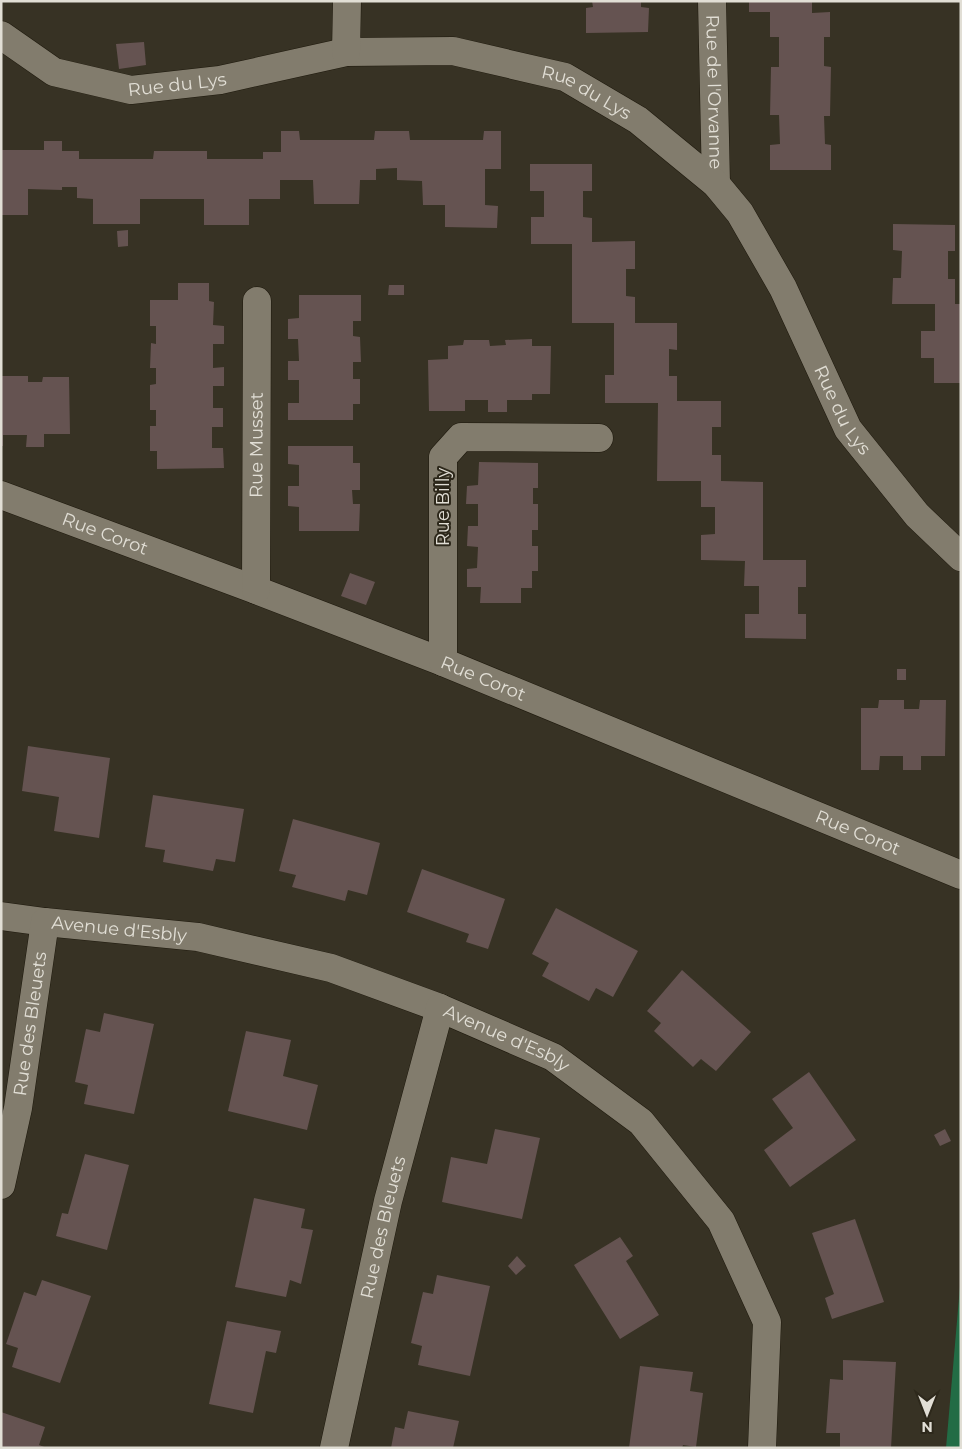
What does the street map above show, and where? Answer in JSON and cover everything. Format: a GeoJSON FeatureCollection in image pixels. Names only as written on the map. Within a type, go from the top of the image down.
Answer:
{"type":"FeatureCollection","features":[{"type":"Feature","properties":{"kind":"street"},"geometry":{"type":"LineString","coordinates":[[346,52],[347,1]]}},
{"type":"Feature","properties":{"kind":"street","name":"Rue de l'Orvanne"},"geometry":{"type":"LineString","coordinates":[[712,1],[716,184]]}},
{"type":"Feature","properties":{"kind":"street","name":"Rue du Lys"},"geometry":{"type":"LineString","coordinates":[[1,35],[54,72],[131,90],[220,80],[346,52],[453,51],[565,78],[638,120],[716,184],[740,213],[782,288],[848,429],[917,515],[961,557]]}},
{"type":"Feature","properties":{"kind":"street","name":"Rue Musset"},"geometry":{"type":"LineString","coordinates":[[256,590],[257,301]]}},
{"type":"Feature","properties":{"kind":"street","name":"Rue Billy"},"geometry":{"type":"LineString","coordinates":[[443,662],[443,457],[461,437],[598,438]]}},
{"type":"Feature","properties":{"kind":"street","name":"Rue Corot"},"geometry":{"type":"LineString","coordinates":[[1,496],[256,590],[443,662],[961,874]]}},
{"type":"Feature","properties":{"kind":"street","name":"Avenue d'Esbly"},"geometry":{"type":"LineString","coordinates":[[1,916],[198,937],[331,968],[440,1008],[553,1057],[640,1122],[721,1221],[767,1322],[762,1448]]}},
{"type":"Feature","properties":{"kind":"street","name":"Rue des Bleuets"},"geometry":{"type":"LineString","coordinates":[[1,1185],[18,1108],[45,922]]}},
{"type":"Feature","properties":{"kind":"street","name":"Rue des Bleuets"},"geometry":{"type":"LineString","coordinates":[[334,1448],[388,1201],[440,1008]]}},
{"type":"Feature","properties":{"kind":"green space"},"geometry":{"type":"Polygon","coordinates":[[[961,1275],[961,1448],[946,1448],[961,1275]]]}},
{"type":"Feature","properties":{"kind":"building"},"geometry":{"type":"Polygon","coordinates":[[[592,1],[641,1],[641,7],[649,8],[648,32],[586,33],[586,8],[593,7],[592,1]]]}},
{"type":"Feature","properties":{"kind":"building"},"geometry":{"type":"Polygon","coordinates":[[[749,1],[812,1],[812,13],[830,12],[830,37],[824,37],[824,66],[831,67],[830,116],[824,116],[825,144],[831,145],[831,170],[770,170],[770,145],[780,144],[779,115],[770,115],[771,67],[779,67],[779,37],[770,37],[770,12],[749,12],[749,1]]]}},
{"type":"Feature","properties":{"kind":"building"},"geometry":{"type":"Polygon","coordinates":[[[144,42],[146,65],[119,69],[116,44],[144,42]]]}},
{"type":"Feature","properties":{"kind":"building"},"geometry":{"type":"Polygon","coordinates":[[[281,131],[299,131],[300,140],[374,140],[375,131],[409,131],[410,140],[483,140],[484,131],[501,131],[501,169],[485,169],[485,205],[498,206],[497,228],[445,227],[445,205],[423,205],[422,181],[397,180],[397,168],[376,169],[376,180],[360,180],[359,204],[314,204],[313,180],[280,180],[280,199],[249,199],[249,225],[204,225],[204,199],[140,199],[140,224],[93,224],[93,199],[77,198],[77,187],[62,187],[62,190],[28,189],[28,215],[1,215],[1,150],[44,150],[44,141],[62,141],[62,151],[79,151],[79,159],[153,159],[154,151],[207,151],[207,159],[263,159],[263,152],[281,152],[281,131]]]}},
{"type":"Feature","properties":{"kind":"building"},"geometry":{"type":"Polygon","coordinates":[[[530,164],[592,164],[592,191],[583,191],[583,217],[592,218],[592,242],[635,241],[635,269],[626,269],[626,296],[635,297],[635,323],[677,323],[677,350],[669,349],[669,376],[677,376],[677,401],[721,401],[721,427],[712,427],[712,455],[721,455],[721,481],[763,482],[763,560],[806,560],[806,587],[798,587],[798,614],[806,614],[806,639],[745,638],[745,614],[759,614],[759,586],[744,586],[745,561],[701,560],[701,535],[715,534],[715,507],[701,507],[701,481],[657,481],[658,403],[605,403],[605,375],[614,375],[614,323],[572,323],[572,244],[531,244],[531,217],[544,217],[544,191],[530,191],[530,164]]]}},
{"type":"Feature","properties":{"kind":"building"},"geometry":{"type":"Polygon","coordinates":[[[893,224],[955,225],[955,251],[948,251],[948,279],[955,279],[955,304],[961,304],[961,383],[934,383],[934,358],[921,358],[921,331],[935,331],[935,304],[892,304],[893,278],[901,278],[902,251],[893,250],[893,224]]]}},
{"type":"Feature","properties":{"kind":"building"},"geometry":{"type":"Polygon","coordinates":[[[128,230],[128,246],[118,247],[117,231],[128,230]]]}},
{"type":"Feature","properties":{"kind":"building"},"geometry":{"type":"Polygon","coordinates":[[[178,283],[209,283],[209,301],[214,302],[213,325],[224,326],[224,344],[213,344],[213,368],[224,367],[224,386],[213,386],[213,408],[223,408],[223,427],[212,427],[212,448],[223,448],[224,468],[157,469],[157,451],[150,451],[150,426],[156,426],[156,410],[150,410],[150,385],[156,384],[156,368],[150,368],[151,343],[156,344],[156,326],[150,326],[150,300],[178,300],[178,283]]]}},
{"type":"Feature","properties":{"kind":"building"},"geometry":{"type":"Polygon","coordinates":[[[389,285],[404,285],[404,295],[388,295],[389,285]]]}},
{"type":"Feature","properties":{"kind":"building"},"geometry":{"type":"Polygon","coordinates":[[[299,295],[361,295],[361,321],[353,321],[353,336],[360,337],[361,362],[353,362],[353,379],[360,379],[360,404],[353,404],[353,420],[288,420],[288,403],[299,403],[299,380],[288,380],[288,361],[299,361],[298,339],[288,339],[288,319],[299,318],[299,295]]]}},
{"type":"Feature","properties":{"kind":"building"},"geometry":{"type":"Polygon","coordinates":[[[532,339],[532,346],[551,346],[550,394],[532,394],[532,400],[507,400],[507,412],[488,412],[488,400],[465,400],[465,411],[429,411],[428,360],[448,359],[448,346],[463,345],[464,340],[489,340],[490,346],[506,345],[505,340],[532,339]]]}},
{"type":"Feature","properties":{"kind":"building"},"geometry":{"type":"Polygon","coordinates":[[[1,376],[28,376],[28,382],[42,382],[43,377],[69,377],[70,434],[44,434],[44,447],[26,447],[27,435],[3,435],[3,446],[1,446],[1,376]]]}},
{"type":"Feature","properties":{"kind":"building"},"geometry":{"type":"Polygon","coordinates":[[[288,446],[353,446],[353,463],[360,463],[360,490],[352,490],[353,504],[360,504],[359,531],[299,531],[299,507],[288,506],[288,486],[299,486],[299,465],[288,464],[288,446]]]}},
{"type":"Feature","properties":{"kind":"building"},"geometry":{"type":"Polygon","coordinates":[[[479,462],[538,463],[538,488],[533,488],[533,504],[538,504],[538,530],[532,530],[532,546],[538,546],[538,571],[532,571],[532,588],[521,588],[521,603],[480,603],[481,587],[467,587],[467,569],[477,568],[478,547],[467,546],[468,526],[478,526],[478,504],[466,504],[467,486],[478,485],[479,462]]]}},
{"type":"Feature","properties":{"kind":"building"},"geometry":{"type":"Polygon","coordinates":[[[350,573],[375,582],[366,605],[341,596],[350,573]]]}},
{"type":"Feature","properties":{"kind":"building"},"geometry":{"type":"Polygon","coordinates":[[[897,669],[906,669],[906,680],[897,680],[897,669]]]}},
{"type":"Feature","properties":{"kind":"building"},"geometry":{"type":"Polygon","coordinates":[[[879,700],[904,700],[904,709],[919,709],[920,700],[946,700],[945,756],[921,756],[921,770],[903,770],[903,756],[880,756],[879,770],[861,770],[861,708],[878,708],[879,700]]]}},
{"type":"Feature","properties":{"kind":"building"},"geometry":{"type":"Polygon","coordinates":[[[28,746],[110,758],[99,838],[54,831],[59,797],[22,791],[28,746]]]}},
{"type":"Feature","properties":{"kind":"building"},"geometry":{"type":"Polygon","coordinates":[[[153,795],[244,809],[235,862],[216,859],[213,871],[163,862],[165,850],[145,847],[153,795]]]}},
{"type":"Feature","properties":{"kind":"building"},"geometry":{"type":"Polygon","coordinates":[[[293,819],[380,843],[367,895],[348,890],[345,901],[292,887],[296,875],[279,871],[293,819]]]}},
{"type":"Feature","properties":{"kind":"building"},"geometry":{"type":"Polygon","coordinates":[[[422,869],[505,899],[488,949],[466,942],[469,934],[407,912],[422,869]]]}},
{"type":"Feature","properties":{"kind":"building"},"geometry":{"type":"Polygon","coordinates":[[[556,908],[638,951],[613,997],[596,988],[589,1001],[542,976],[549,963],[532,954],[556,908]]]}},
{"type":"Feature","properties":{"kind":"building"},"geometry":{"type":"Polygon","coordinates":[[[682,970],[751,1032],[716,1071],[701,1059],[693,1067],[654,1031],[661,1023],[647,1011],[682,970]]]}},
{"type":"Feature","properties":{"kind":"building"},"geometry":{"type":"Polygon","coordinates":[[[104,1013],[154,1024],[134,1114],[84,1104],[88,1085],[75,1082],[86,1029],[100,1032],[104,1013]]]}},
{"type":"Feature","properties":{"kind":"building"},"geometry":{"type":"Polygon","coordinates":[[[246,1031],[291,1040],[283,1076],[318,1085],[307,1130],[228,1111],[246,1031]]]}},
{"type":"Feature","properties":{"kind":"building"},"geometry":{"type":"Polygon","coordinates":[[[809,1072],[856,1140],[790,1187],[764,1150],[793,1128],[772,1099],[809,1072]]]}},
{"type":"Feature","properties":{"kind":"building"},"geometry":{"type":"Polygon","coordinates":[[[495,1129],[540,1138],[522,1219],[442,1202],[451,1157],[487,1164],[495,1129]]]}},
{"type":"Feature","properties":{"kind":"building"},"geometry":{"type":"Polygon","coordinates":[[[945,1129],[951,1141],[940,1146],[934,1135],[945,1129]]]}},
{"type":"Feature","properties":{"kind":"building"},"geometry":{"type":"Polygon","coordinates":[[[85,1154],[129,1165],[107,1250],[56,1236],[62,1213],[68,1214],[85,1154]]]}},
{"type":"Feature","properties":{"kind":"building"},"geometry":{"type":"Polygon","coordinates":[[[254,1198],[305,1209],[301,1228],[313,1230],[301,1284],[290,1280],[286,1297],[235,1287],[254,1198]]]}},
{"type":"Feature","properties":{"kind":"building"},"geometry":{"type":"Polygon","coordinates":[[[855,1219],[884,1302],[832,1319],[825,1298],[834,1294],[812,1233],[855,1219]]]}},
{"type":"Feature","properties":{"kind":"building"},"geometry":{"type":"Polygon","coordinates":[[[620,1237],[633,1256],[626,1261],[659,1315],[620,1339],[574,1265],[620,1237]]]}},
{"type":"Feature","properties":{"kind":"building"},"geometry":{"type":"Polygon","coordinates":[[[517,1256],[526,1266],[516,1275],[508,1266],[517,1256]]]}},
{"type":"Feature","properties":{"kind":"building"},"geometry":{"type":"Polygon","coordinates":[[[437,1275],[490,1286],[470,1376],[418,1365],[422,1346],[411,1343],[423,1292],[433,1294],[437,1275]]]}},
{"type":"Feature","properties":{"kind":"building"},"geometry":{"type":"Polygon","coordinates":[[[42,1280],[91,1296],[60,1383],[12,1367],[18,1348],[6,1344],[24,1292],[36,1296],[42,1280]]]}},
{"type":"Feature","properties":{"kind":"building"},"geometry":{"type":"Polygon","coordinates":[[[227,1321],[281,1331],[276,1353],[266,1351],[253,1413],[209,1404],[227,1321]]]}},
{"type":"Feature","properties":{"kind":"building"},"geometry":{"type":"Polygon","coordinates":[[[843,1360],[896,1362],[891,1448],[840,1448],[840,1433],[826,1433],[830,1379],[843,1380],[843,1360]]]}},
{"type":"Feature","properties":{"kind":"building"},"geometry":{"type":"Polygon","coordinates":[[[640,1366],[693,1372],[690,1391],[703,1393],[696,1447],[683,1445],[682,1448],[629,1448],[640,1366]]]}},
{"type":"Feature","properties":{"kind":"building"},"geometry":{"type":"Polygon","coordinates":[[[408,1411],[459,1421],[453,1448],[391,1448],[395,1427],[404,1429],[408,1411]]]}},
{"type":"Feature","properties":{"kind":"building"},"geometry":{"type":"Polygon","coordinates":[[[1,1412],[45,1427],[39,1445],[47,1448],[1,1448],[1,1412]]]}}]}
